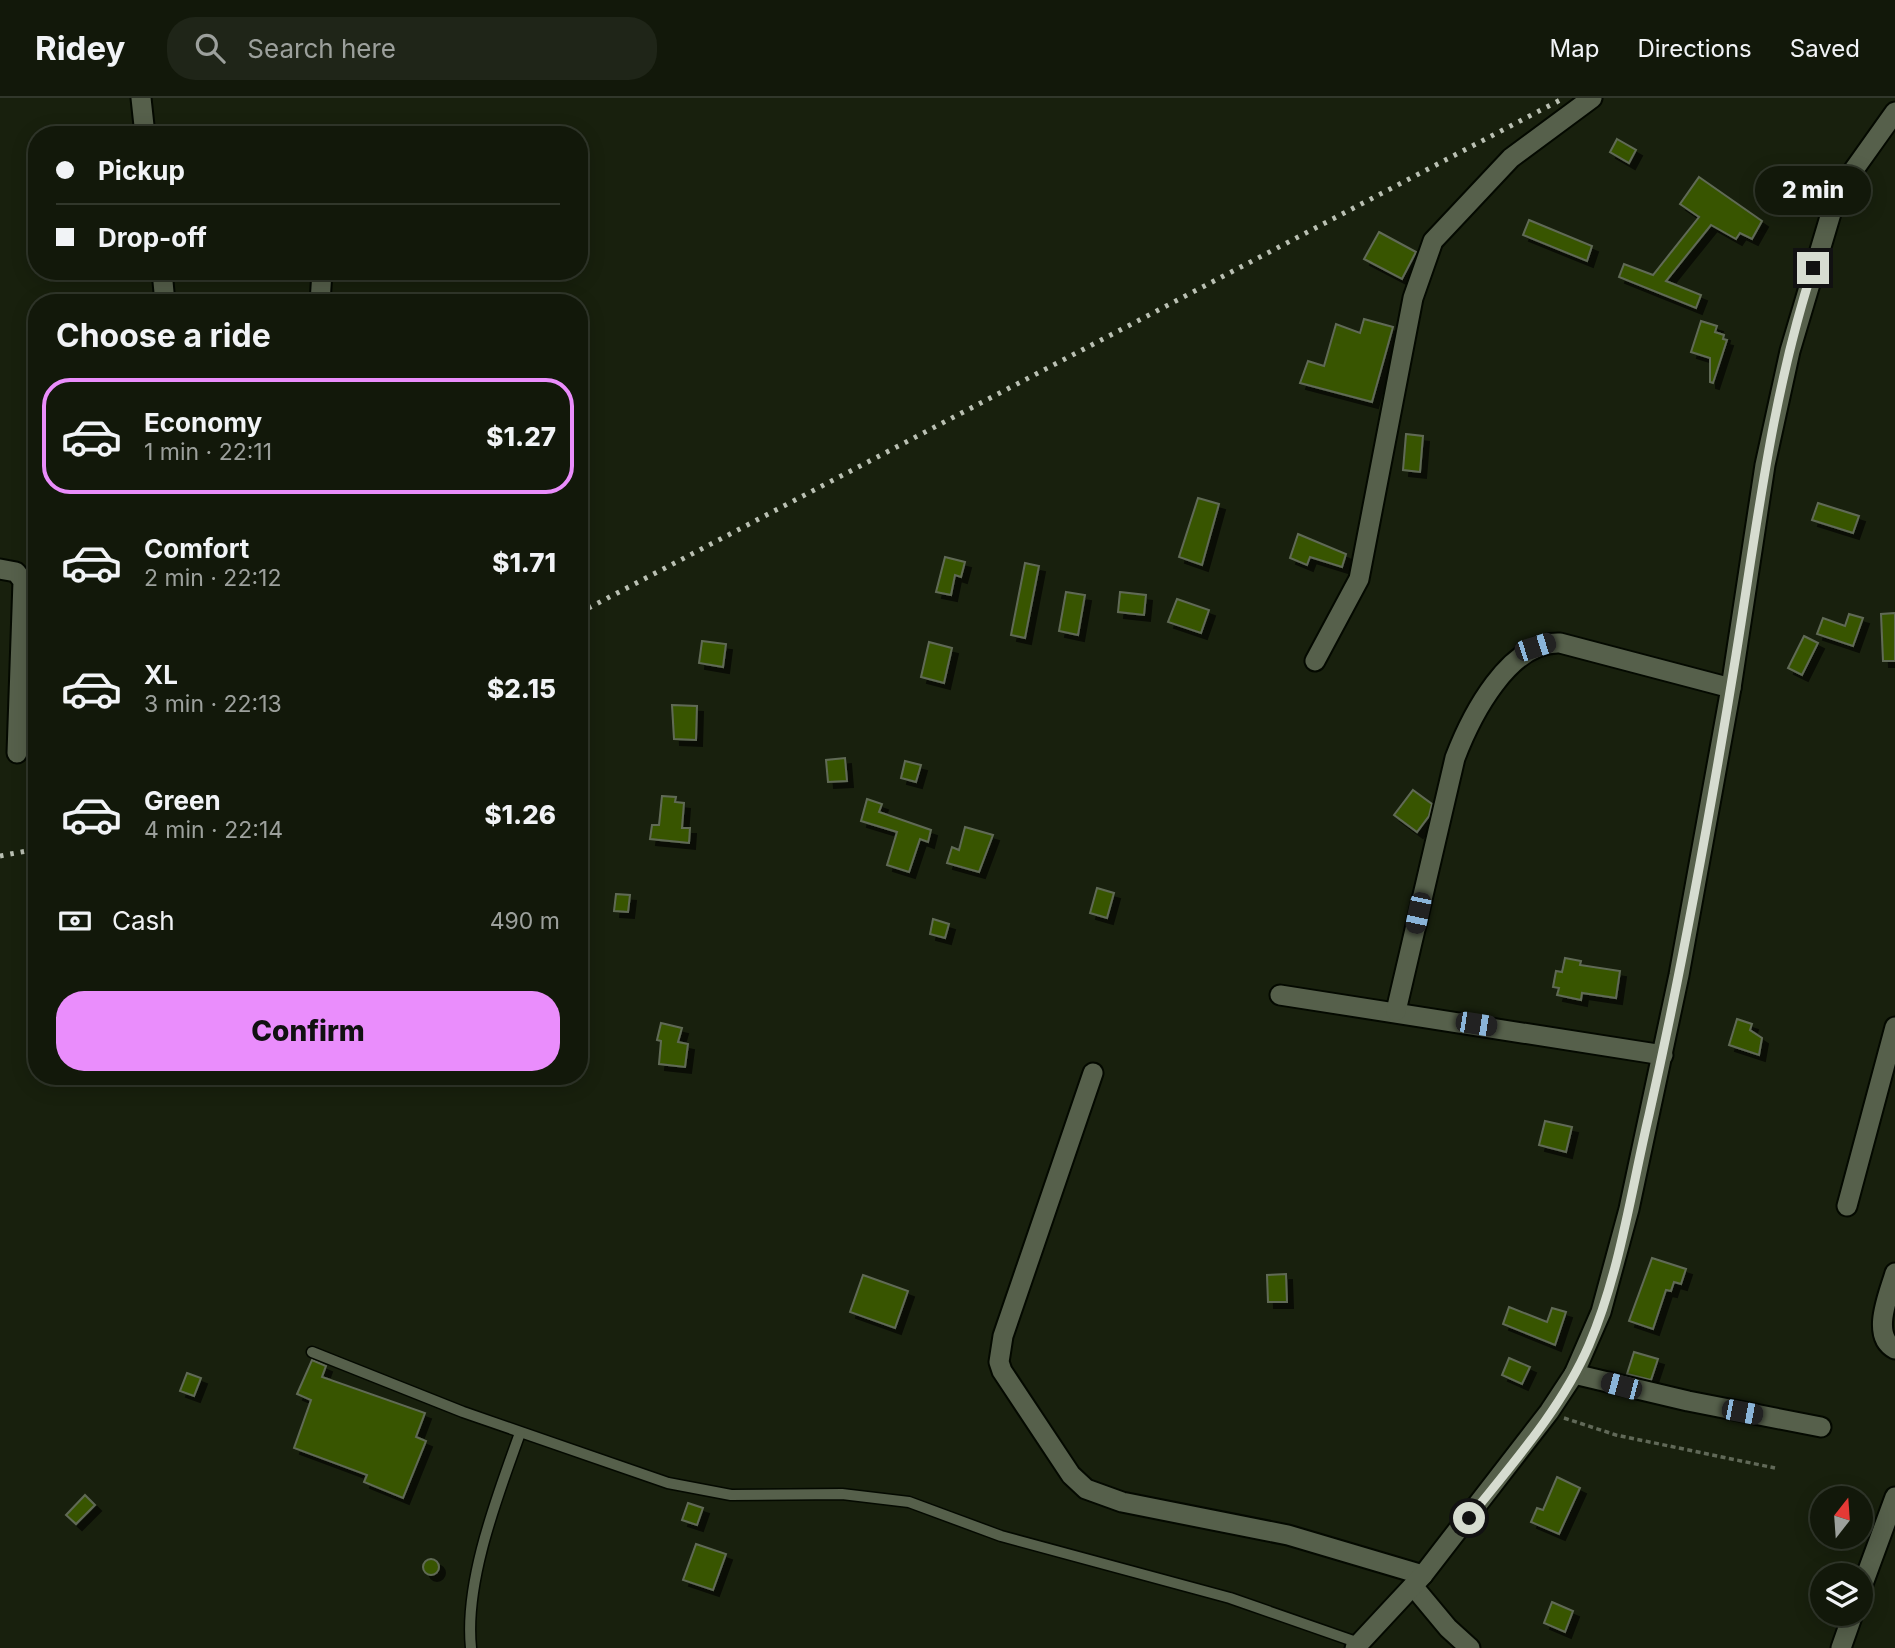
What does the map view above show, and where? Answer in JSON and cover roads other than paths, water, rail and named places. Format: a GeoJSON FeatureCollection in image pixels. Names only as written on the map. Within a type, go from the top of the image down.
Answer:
{"type":"FeatureCollection","features":[{"type":"Feature","properties":{"kind":"street"},"geometry":{"type":"LineString","coordinates":[[141,98],[144,126]]}},
{"type":"Feature","properties":{"kind":"street"},"geometry":{"type":"LineString","coordinates":[[1315,661],[1354,593],[1361,572],[1413,298],[1433,241],[1511,158],[1592,98]]}},
{"type":"Feature","properties":{"kind":"street"},"geometry":{"type":"LineString","coordinates":[[1357,1646],[1418,1580],[1549,1412],[1574,1374],[1601,1312],[1629,1209],[1662,1055],[1731,688],[1765,465],[1805,291],[1837,201],[1853,171],[1895,112]]}},
{"type":"Feature","properties":{"kind":"street"},"geometry":{"type":"LineString","coordinates":[[0,569],[16,572],[23,582],[17,753]]}},
{"type":"Feature","properties":{"kind":"street"},"geometry":{"type":"LineString","coordinates":[[1396,1012],[1455,758],[1472,719],[1490,691],[1524,653],[1549,642],[1560,643],[1731,688]]}},
{"type":"Feature","properties":{"kind":"street"},"geometry":{"type":"LineString","coordinates":[[1280,995],[1662,1055]]}},
{"type":"Feature","properties":{"kind":"street"},"geometry":{"type":"LineString","coordinates":[[1847,1206],[1895,1027]]}},
{"type":"Feature","properties":{"kind":"street"},"geometry":{"type":"LineString","coordinates":[[1093,1073],[1003,1336],[1000,1350],[1002,1371],[1071,1475],[1086,1489],[1122,1502],[1288,1535],[1418,1580],[1448,1628],[1470,1648]]}},
{"type":"Feature","properties":{"kind":"street"},"geometry":{"type":"LineString","coordinates":[[1895,1273],[1884,1314],[1883,1334],[1887,1344],[1895,1349]]}},
{"type":"Feature","properties":{"kind":"street"},"geometry":{"type":"LineString","coordinates":[[1574,1374],[1688,1401],[1821,1427]]}},
{"type":"Feature","properties":{"kind":"street"},"geometry":{"type":"LineString","coordinates":[[1871,1563],[1895,1497]]}},
{"type":"Feature","properties":{"kind":"street"},"geometry":{"type":"LineString","coordinates":[[1841,1648],[1849,1626]]}},
{"type":"Feature","properties":{"kind":"lane"},"geometry":{"type":"LineString","coordinates":[[312,1352],[520,1433],[668,1483],[708,1492],[756,1496],[842,1494],[908,1502],[1001,1536],[1230,1598],[1357,1646]]}},
{"type":"Feature","properties":{"kind":"lane"},"geometry":{"type":"LineString","coordinates":[[471,1648],[471,1625],[486,1533],[520,1433]]}},
{"type":"Feature","properties":{"kind":"railway"},"geometry":{"type":"LineString","coordinates":[[588,608],[1564,98]]}},
{"type":"Feature","properties":{"kind":"railway"},"geometry":{"type":"LineString","coordinates":[[0,856],[28,851]]}}]}
